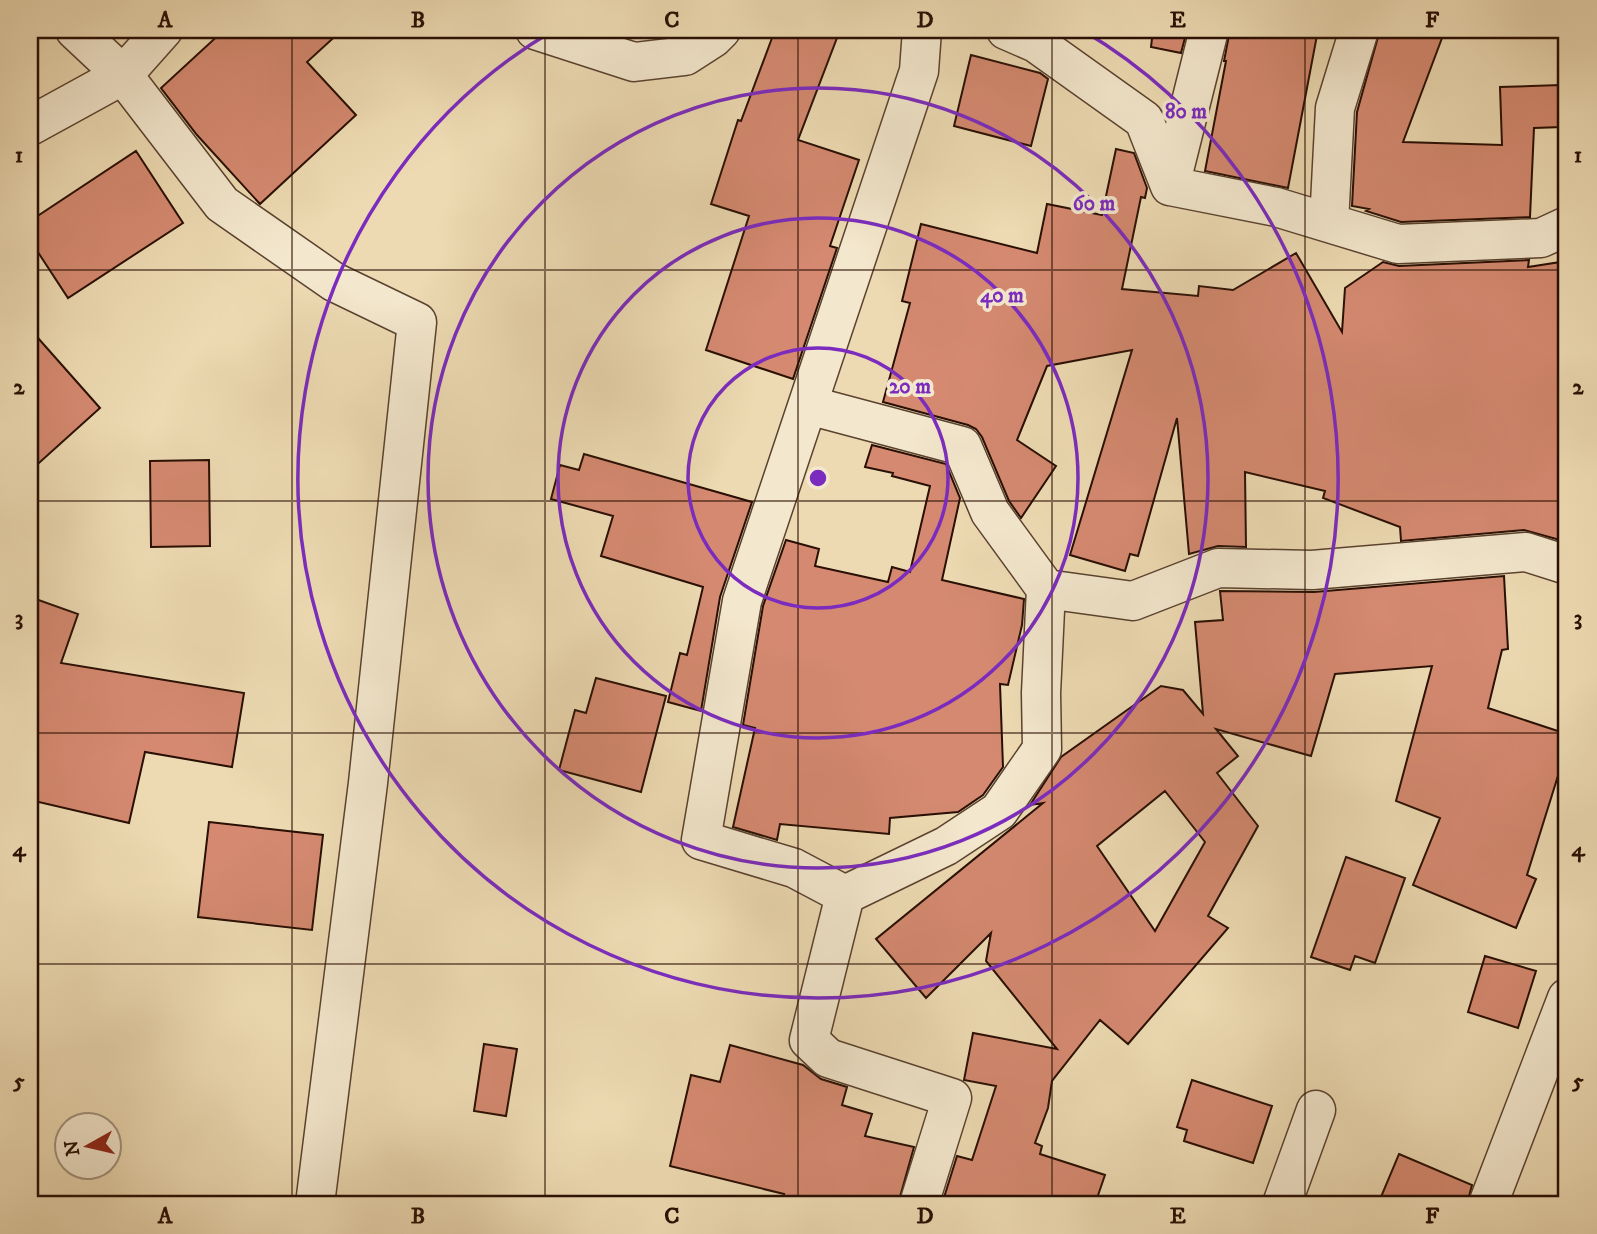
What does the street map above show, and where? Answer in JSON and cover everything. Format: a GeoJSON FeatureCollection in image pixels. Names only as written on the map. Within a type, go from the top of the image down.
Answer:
{"type":"FeatureCollection","features":[{"type":"Feature","properties":{"kind":"street"},"geometry":{"type":"LineString","coordinates":[[75,30],[123,75],[222,204],[334,282],[417,322],[370,769],[315,1204]]}},
{"type":"Feature","properties":{"kind":"street"},"geometry":{"type":"LineString","coordinates":[[30,126],[123,75],[163,30]]}},
{"type":"Feature","properties":{"kind":"street"},"geometry":{"type":"LineString","coordinates":[[535,30],[634,62],[685,55],[713,38],[720,30]]}},
{"type":"Feature","properties":{"kind":"street"},"geometry":{"type":"LineString","coordinates":[[845,895],[794,868],[701,840],[742,601],[919,71],[922,30]]}},
{"type":"Feature","properties":{"kind":"street"},"geometry":{"type":"LineString","coordinates":[[1006,30],[1036,43],[1144,120],[1170,186]]}},
{"type":"Feature","properties":{"kind":"street"},"geometry":{"type":"LineString","coordinates":[[1170,186],[1209,30]]}},
{"type":"Feature","properties":{"kind":"street"},"geometry":{"type":"LineString","coordinates":[[1329,223],[1335,108],[1359,30]]}},
{"type":"Feature","properties":{"kind":"street"},"geometry":{"type":"LineString","coordinates":[[1170,186],[1276,207],[1398,244],[1541,238],[1567,226]]}},
{"type":"Feature","properties":{"kind":"street"},"geometry":{"type":"LineString","coordinates":[[808,405],[962,446],[990,512],[1046,589],[1041,693],[1042,749],[999,811],[946,846],[845,895]]}},
{"type":"Feature","properties":{"kind":"street"},"geometry":{"type":"LineString","coordinates":[[1046,589],[1133,601],[1218,568],[1312,570],[1526,552],[1567,565]]}},
{"type":"Feature","properties":{"kind":"street"},"geometry":{"type":"LineString","coordinates":[[845,895],[809,1040],[828,1058],[952,1098],[919,1204]]}},
{"type":"Feature","properties":{"kind":"street"},"geometry":{"type":"LineString","coordinates":[[1488,1204],[1567,998]]}},
{"type":"Feature","properties":{"kind":"street"},"geometry":{"type":"LineString","coordinates":[[1282,1204],[1315,1110]]}},
{"type":"Feature","properties":{"kind":"building"},"geometry":{"type":"Polygon","coordinates":[[[224,30],[342,30],[307,62],[356,115],[260,204],[197,135],[161,88],[224,30]]]}},
{"type":"Feature","properties":{"kind":"building"},"geometry":{"type":"Polygon","coordinates":[[[775,30],[840,30],[798,140],[859,160],[830,246],[837,248],[793,379],[706,350],[749,216],[711,204],[738,120],[741,121],[775,30]]]}},
{"type":"Feature","properties":{"kind":"building"},"geometry":{"type":"Polygon","coordinates":[[[1153,30],[1187,30],[1181,53],[1151,47],[1153,30]]]}},
{"type":"Feature","properties":{"kind":"building"},"geometry":{"type":"Polygon","coordinates":[[[1230,30],[1318,30],[1288,188],[1205,171],[1230,30]]]}},
{"type":"Feature","properties":{"kind":"building"},"geometry":{"type":"Polygon","coordinates":[[[1380,30],[1445,30],[1403,142],[1502,145],[1500,87],[1560,85],[1562,127],[1534,128],[1530,217],[1401,222],[1366,211],[1369,209],[1352,206],[1357,112],[1380,30]]]}},
{"type":"Feature","properties":{"kind":"building"},"geometry":{"type":"Polygon","coordinates":[[[971,55],[1040,73],[1048,79],[1031,146],[954,126],[971,55]]]}},
{"type":"Feature","properties":{"kind":"building"},"geometry":{"type":"Polygon","coordinates":[[[1116,149],[1134,153],[1147,188],[1145,198],[1141,197],[1122,289],[1198,296],[1199,286],[1233,290],[1296,253],[1342,332],[1345,288],[1383,262],[1399,266],[1529,260],[1528,267],[1567,261],[1567,542],[1524,530],[1401,541],[1400,527],[1323,498],[1325,491],[1245,472],[1246,547],[1218,546],[1189,554],[1177,418],[1138,556],[1130,554],[1125,571],[1070,555],[1132,350],[1047,366],[1017,440],[1056,466],[1021,518],[1009,501],[982,437],[976,429],[883,402],[910,303],[902,301],[921,224],[1037,253],[1047,204],[1102,215],[1116,149]]]}},
{"type":"Feature","properties":{"kind":"building"},"geometry":{"type":"Polygon","coordinates":[[[136,151],[183,223],[68,298],[30,240],[30,221],[136,151]]]}},
{"type":"Feature","properties":{"kind":"building"},"geometry":{"type":"Polygon","coordinates":[[[30,329],[100,408],[30,471],[30,329]]]}},
{"type":"Feature","properties":{"kind":"building"},"geometry":{"type":"Polygon","coordinates":[[[872,445],[946,464],[960,498],[942,580],[1024,599],[1022,625],[1008,685],[1000,684],[1003,767],[983,795],[958,812],[890,818],[889,834],[780,824],[777,840],[733,827],[755,728],[743,725],[763,606],[786,540],[819,549],[815,566],[888,582],[892,567],[910,572],[930,486],[865,467],[872,445]]]}},
{"type":"Feature","properties":{"kind":"building"},"geometry":{"type":"Polygon","coordinates":[[[584,454],[752,502],[720,597],[701,711],[668,702],[680,653],[687,655],[703,587],[601,556],[613,516],[551,499],[560,465],[579,470],[584,454]]]}},
{"type":"Feature","properties":{"kind":"building"},"geometry":{"type":"Polygon","coordinates":[[[209,460],[210,546],[151,547],[150,461],[209,460]]]}},
{"type":"Feature","properties":{"kind":"building"},"geometry":{"type":"Polygon","coordinates":[[[1504,576],[1508,649],[1502,650],[1488,708],[1567,734],[1567,747],[1527,875],[1536,879],[1516,928],[1413,885],[1440,818],[1396,801],[1432,666],[1335,674],[1311,756],[1216,729],[1238,756],[1217,773],[1258,826],[1208,916],[1228,928],[1128,1044],[1100,1020],[1052,1081],[1048,1108],[1035,1143],[1042,1146],[1040,1154],[1105,1175],[1095,1204],[942,1204],[957,1156],[972,1160],[996,1086],[964,1080],[973,1033],[1057,1049],[986,961],[991,933],[926,998],[876,939],[1043,803],[1030,805],[1061,757],[1161,686],[1183,690],[1203,714],[1195,622],[1223,620],[1220,591],[1314,592],[1504,576]],[[1165,791],[1097,846],[1155,931],[1205,842],[1165,791]]]}},
{"type":"Feature","properties":{"kind":"building"},"geometry":{"type":"Polygon","coordinates":[[[30,597],[78,614],[61,663],[244,693],[232,767],[145,752],[129,823],[30,800],[30,597]]]}},
{"type":"Feature","properties":{"kind":"building"},"geometry":{"type":"Polygon","coordinates":[[[596,678],[666,696],[641,792],[559,770],[575,710],[586,713],[596,678]]]}},
{"type":"Feature","properties":{"kind":"building"},"geometry":{"type":"Polygon","coordinates":[[[209,822],[323,835],[312,930],[198,917],[209,822]]]}},
{"type":"Feature","properties":{"kind":"building"},"geometry":{"type":"Polygon","coordinates":[[[1346,857],[1405,878],[1375,963],[1355,956],[1350,970],[1311,957],[1346,857]]]}},
{"type":"Feature","properties":{"kind":"building"},"geometry":{"type":"Polygon","coordinates":[[[1485,956],[1536,971],[1518,1028],[1468,1012],[1485,956]]]}},
{"type":"Feature","properties":{"kind":"building"},"geometry":{"type":"Polygon","coordinates":[[[484,1044],[517,1049],[506,1116],[474,1111],[484,1044]]]}},
{"type":"Feature","properties":{"kind":"building"},"geometry":{"type":"Polygon","coordinates":[[[730,1045],[803,1065],[821,1079],[847,1087],[842,1105],[872,1114],[865,1136],[914,1147],[898,1204],[780,1204],[784,1194],[670,1166],[691,1075],[720,1082],[730,1045]]]}},
{"type":"Feature","properties":{"kind":"building"},"geometry":{"type":"Polygon","coordinates":[[[1192,1080],[1272,1106],[1253,1163],[1184,1141],[1187,1130],[1177,1127],[1192,1080]]]}},
{"type":"Feature","properties":{"kind":"building"},"geometry":{"type":"Polygon","coordinates":[[[1399,1154],[1472,1185],[1467,1204],[1378,1204],[1399,1154]]]}}]}
